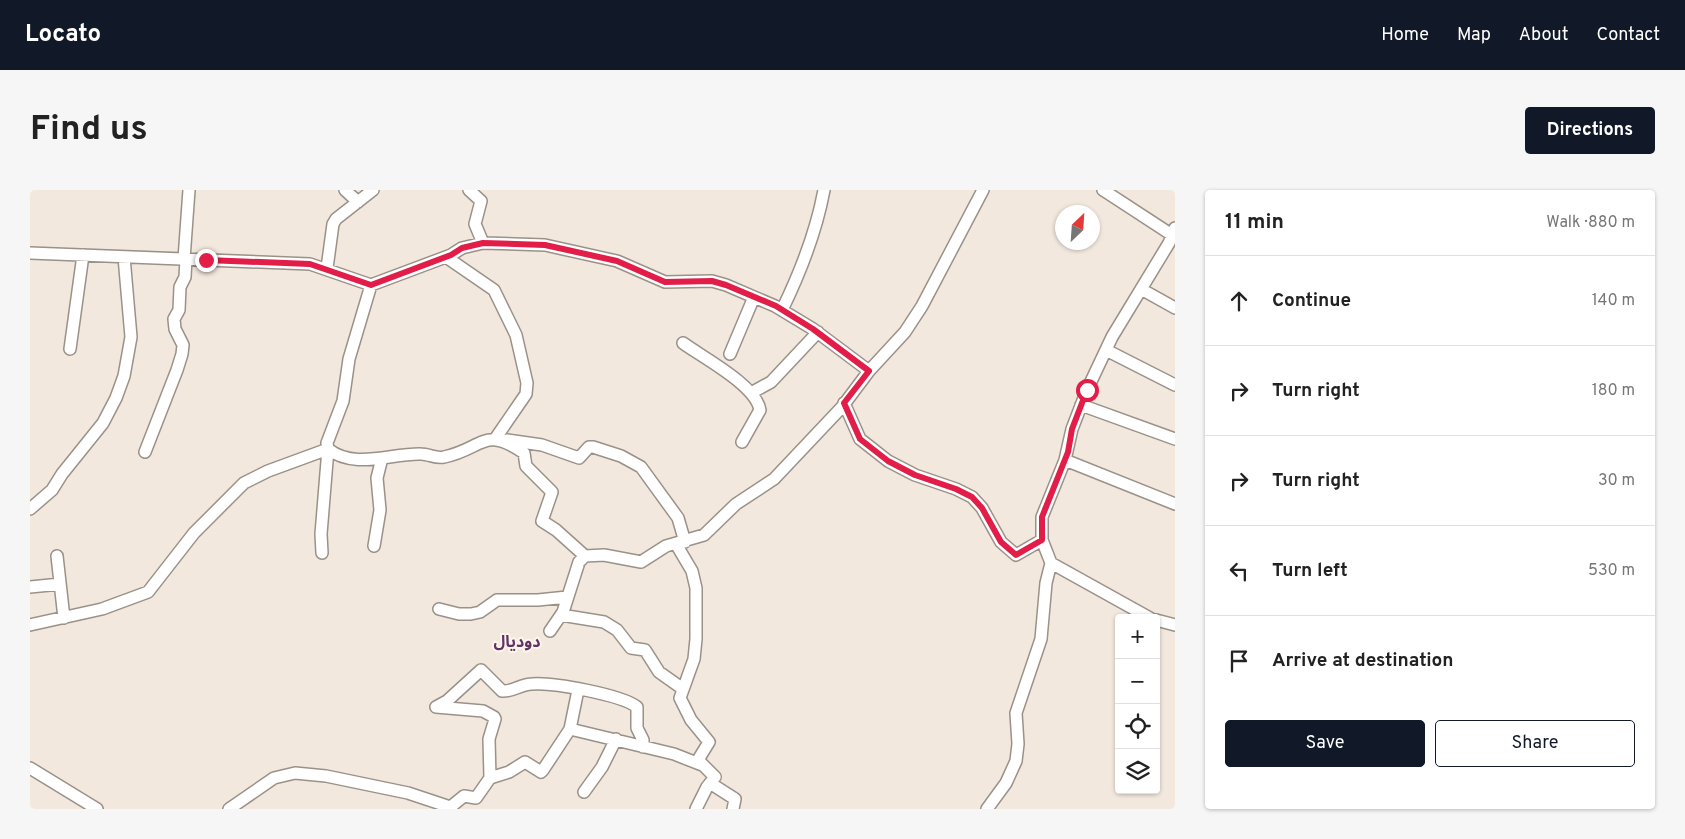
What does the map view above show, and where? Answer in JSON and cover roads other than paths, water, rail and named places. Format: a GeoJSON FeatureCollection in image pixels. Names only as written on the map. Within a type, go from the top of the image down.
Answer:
{"type":"FeatureCollection","features":[{"type":"Feature","properties":{"kind":"street"},"geometry":{"type":"LineString","coordinates":[[145,452],[178,370],[182,354],[183,345],[175,329],[174,319],[180,310],[180,287],[185,277],[189,190]]}},
{"type":"Feature","properties":{"kind":"street"},"geometry":{"type":"LineString","coordinates":[[345,190],[358,202]]}},
{"type":"Feature","properties":{"kind":"street"},"geometry":{"type":"LineString","coordinates":[[327,268],[333,224],[336,219],[373,190]]}},
{"type":"Feature","properties":{"kind":"street"},"geometry":{"type":"LineString","coordinates":[[470,190],[481,201],[475,224],[483,243]]}},
{"type":"Feature","properties":{"kind":"street"},"geometry":{"type":"LineString","coordinates":[[782,310],[800,272],[815,229],[824,190]]}},
{"type":"Feature","properties":{"kind":"street"},"geometry":{"type":"LineString","coordinates":[[550,631],[561,615],[579,562],[585,556],[604,555],[641,562],[666,546],[704,535],[736,504],[774,478],[844,403],[869,371],[905,332],[922,306],[983,190]]}},
{"type":"Feature","properties":{"kind":"street"},"geometry":{"type":"LineString","coordinates":[[987,809],[1006,783],[1016,761],[1018,744],[1016,713],[1041,639],[1046,583],[1051,563],[1042,540],[1042,517],[1065,460],[1081,405],[1106,350],[1173,238],[1103,190]]}},
{"type":"Feature","properties":{"kind":"street"},"geometry":{"type":"LineString","coordinates":[[30,253],[295,262],[327,268],[371,285],[446,257],[462,248],[483,243],[530,243],[560,247],[617,261],[665,282],[712,281],[754,297],[782,310],[818,332],[869,371]]}},
{"type":"Feature","properties":{"kind":"street"},"geometry":{"type":"LineString","coordinates":[[70,350],[83,255]]}},
{"type":"Feature","properties":{"kind":"street"},"geometry":{"type":"LineString","coordinates":[[30,509],[52,490],[62,474],[103,423],[116,398],[131,337],[124,257]]}},
{"type":"Feature","properties":{"kind":"street"},"geometry":{"type":"LineString","coordinates":[[446,257],[494,290],[516,335],[527,383],[526,394],[499,439]]}},
{"type":"Feature","properties":{"kind":"street"},"geometry":{"type":"LineString","coordinates":[[322,553],[321,534],[327,443],[343,401],[349,359],[371,285]]}},
{"type":"Feature","properties":{"kind":"street"},"geometry":{"type":"LineString","coordinates":[[1141,289],[1175,308]]}},
{"type":"Feature","properties":{"kind":"street"},"geometry":{"type":"LineString","coordinates":[[730,354],[754,297]]}},
{"type":"Feature","properties":{"kind":"street"},"geometry":{"type":"LineString","coordinates":[[751,392],[771,382],[818,332]]}},
{"type":"Feature","properties":{"kind":"street"},"geometry":{"type":"LineString","coordinates":[[682,343],[714,363],[751,392],[760,410],[742,442]]}},
{"type":"Feature","properties":{"kind":"street"},"geometry":{"type":"LineString","coordinates":[[1106,350],[1175,385]]}},
{"type":"Feature","properties":{"kind":"street"},"geometry":{"type":"LineString","coordinates":[[844,403],[860,439],[888,461],[972,497],[982,508],[1001,542],[1016,555],[1042,540]]}},
{"type":"Feature","properties":{"kind":"street"},"geometry":{"type":"LineString","coordinates":[[1081,405],[1175,439]]}},
{"type":"Feature","properties":{"kind":"street"},"geometry":{"type":"LineString","coordinates":[[30,625],[102,609],[148,592],[194,533],[244,483],[268,471],[328,449],[345,458],[382,458],[421,454],[442,458],[486,439],[499,439],[542,445],[579,458],[589,447],[593,447],[636,462],[678,518],[681,543],[692,570],[696,588],[694,653],[680,698],[691,720],[709,742],[698,760],[713,780],[735,799],[733,809]]}},
{"type":"Feature","properties":{"kind":"street"},"geometry":{"type":"LineString","coordinates":[[499,439],[524,454],[526,466],[552,492],[542,521],[556,530],[585,556]]}},
{"type":"Feature","properties":{"kind":"street"},"geometry":{"type":"LineString","coordinates":[[374,546],[380,510],[377,478],[382,458]]}},
{"type":"Feature","properties":{"kind":"street"},"geometry":{"type":"LineString","coordinates":[[1065,460],[1175,504]]}},
{"type":"Feature","properties":{"kind":"street"},"geometry":{"type":"LineString","coordinates":[[57,556],[64,618]]}},
{"type":"Feature","properties":{"kind":"street"},"geometry":{"type":"LineString","coordinates":[[1051,563],[1143,614]]}},
{"type":"Feature","properties":{"kind":"street"},"geometry":{"type":"LineString","coordinates":[[30,587],[60,584]]}},
{"type":"Feature","properties":{"kind":"street"},"geometry":{"type":"LineString","coordinates":[[439,610],[471,614],[480,612],[497,600],[567,598]]}},
{"type":"Feature","properties":{"kind":"street"},"geometry":{"type":"LineString","coordinates":[[561,615],[576,616],[608,624],[616,630],[631,648],[645,650],[659,672],[683,689]]}},
{"type":"Feature","properties":{"kind":"street"},"geometry":{"type":"LineString","coordinates":[[1160,621],[1175,625]]}},
{"type":"Feature","properties":{"kind":"street"},"geometry":{"type":"LineString","coordinates":[[229,809],[274,778],[295,773],[326,776],[408,793],[449,808],[464,796],[473,804],[484,790],[490,778],[489,739],[494,717],[483,711],[436,707],[447,701],[481,670],[502,691],[515,690],[532,684],[595,692],[637,707],[637,728],[643,740],[643,747]]}},
{"type":"Feature","properties":{"kind":"street"},"geometry":{"type":"LineString","coordinates":[[490,778],[509,772],[525,762],[541,772],[543,770],[570,729],[578,690]]}},
{"type":"Feature","properties":{"kind":"street"},"geometry":{"type":"LineString","coordinates":[[570,729],[674,754],[702,765]]}},
{"type":"Feature","properties":{"kind":"street"},"geometry":{"type":"LineString","coordinates":[[584,792],[602,767],[616,740]]}},
{"type":"Feature","properties":{"kind":"street"},"geometry":{"type":"LineString","coordinates":[[30,768],[97,809]]}},
{"type":"Feature","properties":{"kind":"street"},"geometry":{"type":"LineString","coordinates":[[696,809],[713,780]]}},
{"type":"Feature","properties":{"kind":"district","name":"دودیال"},"geometry":{"type":"Point","coordinates":[517,643]}}]}
